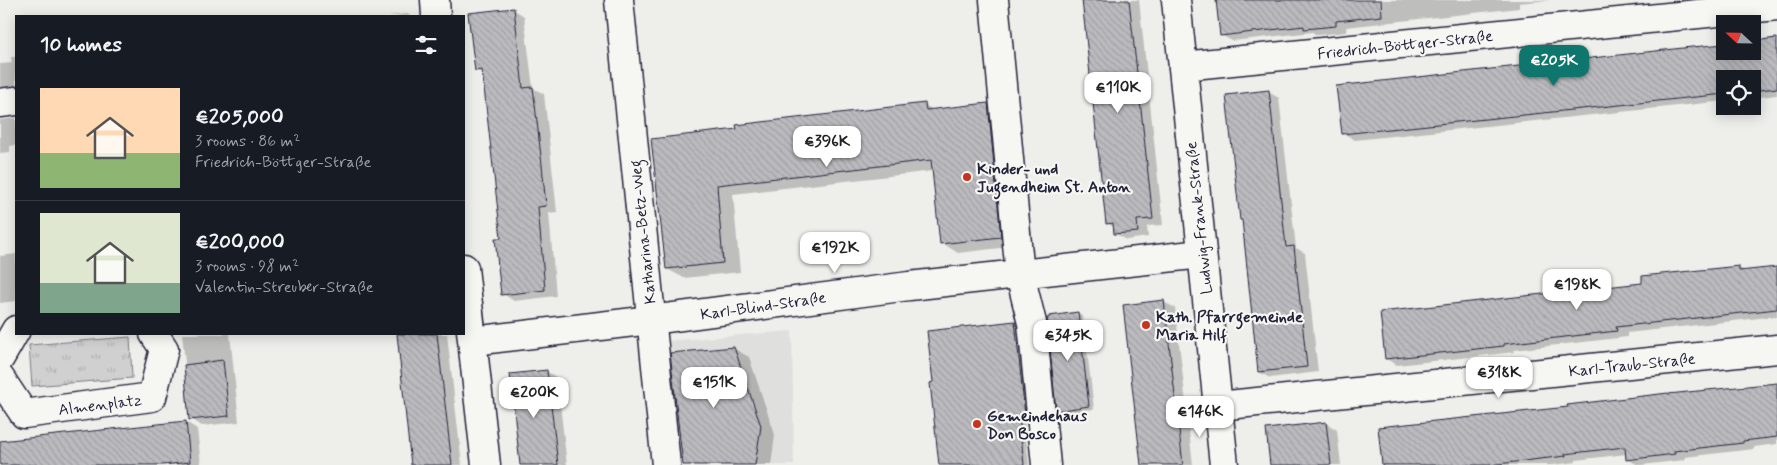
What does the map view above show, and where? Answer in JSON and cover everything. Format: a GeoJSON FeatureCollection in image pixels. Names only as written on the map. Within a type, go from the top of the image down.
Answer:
{"type":"FeatureCollection","features":[{"type":"Feature","properties":{"kind":"street"},"geometry":{"type":"LineString","coordinates":[[435,0],[436,15]]}},
{"type":"Feature","properties":{"kind":"street","name":"Katharina-Betz-Weg"},"geometry":{"type":"LineString","coordinates":[[619,0],[666,465]]}},
{"type":"Feature","properties":{"kind":"street"},"geometry":{"type":"LineString","coordinates":[[994,0],[1020,275],[1032,323],[1046,465]]}},
{"type":"Feature","properties":{"kind":"street","name":"Ludwig-Frank-Straße"},"geometry":{"type":"LineString","coordinates":[[1176,0],[1224,465]]}},
{"type":"Feature","properties":{"kind":"street","name":"Friedrich-Böttger-Straße"},"geometry":{"type":"LineString","coordinates":[[1183,66],[1777,6]]}},
{"type":"Feature","properties":{"kind":"street"},"geometry":{"type":"LineString","coordinates":[[0,103],[15,102]]}},
{"type":"Feature","properties":{"kind":"street","name":"Karl-Blind-Straße"},"geometry":{"type":"LineString","coordinates":[[473,341],[651,320],[816,297],[1202,254]]}},
{"type":"Feature","properties":{"kind":"street"},"geometry":{"type":"LineString","coordinates":[[465,276],[486,465]]}},
{"type":"Feature","properties":{"kind":"street"},"geometry":{"type":"LineString","coordinates":[[0,358],[15,332]]}},
{"type":"Feature","properties":{"kind":"street","name":"Almenplatz"},"geometry":{"type":"LineString","coordinates":[[0,378],[24,414],[152,397],[164,348],[155,335]]}},
{"type":"Feature","properties":{"kind":"street","name":"Karl-Traub-Straße"},"geometry":{"type":"LineString","coordinates":[[1218,406],[1777,349]]}},
{"type":"Feature","properties":{"kind":"shaded area"},"geometry":{"type":"Polygon","coordinates":[[[792,331],[794,465],[677,465],[665,341],[792,331]]]}},
{"type":"Feature","properties":{"kind":"green space"},"geometry":{"type":"Polygon","coordinates":[[[130,337],[132,378],[32,386],[29,345],[130,337]]]}},
{"type":"Feature","properties":{"kind":"building"},"geometry":{"type":"Polygon","coordinates":[[[1082,0],[1129,0],[1153,219],[1137,220],[1138,232],[1114,234],[1113,223],[1106,224],[1082,0]]]}},
{"type":"Feature","properties":{"kind":"building"},"geometry":{"type":"Polygon","coordinates":[[[1216,0],[1381,0],[1382,16],[1336,21],[1336,26],[1304,29],[1304,26],[1220,36],[1216,0]]]}},
{"type":"Feature","properties":{"kind":"building"},"geometry":{"type":"Polygon","coordinates":[[[514,8],[523,88],[533,87],[542,165],[546,206],[538,207],[545,290],[501,295],[495,238],[501,238],[482,70],[475,71],[468,13],[514,8]]]}},
{"type":"Feature","properties":{"kind":"building"},"geometry":{"type":"Polygon","coordinates":[[[1777,38],[1777,88],[1761,90],[1761,70],[1716,70],[1716,95],[1342,134],[1336,86],[1716,45],[1716,60],[1761,60],[1761,40],[1777,38]]]}},
{"type":"Feature","properties":{"kind":"building"},"geometry":{"type":"Polygon","coordinates":[[[1269,90],[1286,247],[1294,246],[1307,367],[1258,372],[1242,220],[1240,220],[1226,95],[1269,90]]]}},
{"type":"Feature","properties":{"kind":"building","name":"Kinder- und Jugendheim St. Anton"},"geometry":{"type":"Polygon","coordinates":[[[925,103],[926,110],[988,103],[1001,237],[940,244],[931,160],[717,185],[723,263],[666,269],[651,139],[737,129],[736,125],[925,103]]]}},
{"type":"Feature","properties":{"kind":"building"},"geometry":{"type":"Polygon","coordinates":[[[1739,266],[1739,271],[1777,267],[1777,309],[1616,327],[1617,331],[1385,359],[1380,312],[1642,283],[1642,276],[1739,266]]]}},
{"type":"Feature","properties":{"kind":"building"},"geometry":{"type":"Polygon","coordinates":[[[1164,300],[1183,465],[1141,465],[1123,305],[1164,300]]]}},
{"type":"Feature","properties":{"kind":"building"},"geometry":{"type":"Polygon","coordinates":[[[1078,312],[1089,406],[1056,411],[1047,318],[1049,316],[1078,312]]]}},
{"type":"Feature","properties":{"kind":"building","name":"Gemeindehaus Don Bosco"},"geometry":{"type":"Polygon","coordinates":[[[1015,321],[1025,415],[1019,415],[1024,465],[939,465],[930,383],[933,382],[927,331],[1015,321]]]}},
{"type":"Feature","properties":{"kind":"building"},"geometry":{"type":"Polygon","coordinates":[[[397,335],[437,335],[452,465],[411,465],[397,335]]]}},
{"type":"Feature","properties":{"kind":"building"},"geometry":{"type":"Polygon","coordinates":[[[734,347],[761,426],[755,465],[683,465],[670,353],[734,347]]]}},
{"type":"Feature","properties":{"kind":"building"},"geometry":{"type":"Polygon","coordinates":[[[223,360],[229,416],[189,420],[184,365],[223,360]]]}},
{"type":"Feature","properties":{"kind":"building"},"geometry":{"type":"Polygon","coordinates":[[[547,370],[558,465],[520,465],[510,374],[547,370]]]}},
{"type":"Feature","properties":{"kind":"building"},"geometry":{"type":"Polygon","coordinates":[[[1777,383],[1777,437],[1674,451],[1675,454],[1626,460],[1625,447],[1489,465],[1382,465],[1378,427],[1568,407],[1567,405],[1668,393],[1777,383]]]}},
{"type":"Feature","properties":{"kind":"building"},"geometry":{"type":"Polygon","coordinates":[[[186,421],[190,462],[163,465],[0,465],[0,441],[186,421]]]}},
{"type":"Feature","properties":{"kind":"building"},"geometry":{"type":"Polygon","coordinates":[[[1326,422],[1331,465],[1270,465],[1266,429],[1326,422]]]}},
{"type":"Feature","properties":{"kind":"place","name":"Kinder- und Jugendheim St. Anton"},"geometry":{"type":"Point","coordinates":[967,177]}},
{"type":"Feature","properties":{"kind":"place","name":"Kath. Pfarrgemeinde Maria Hilf"},"geometry":{"type":"Point","coordinates":[1146,325]}},
{"type":"Feature","properties":{"kind":"place","name":"Gemeindehaus Don Bosco"},"geometry":{"type":"Point","coordinates":[977,424]}}]}
